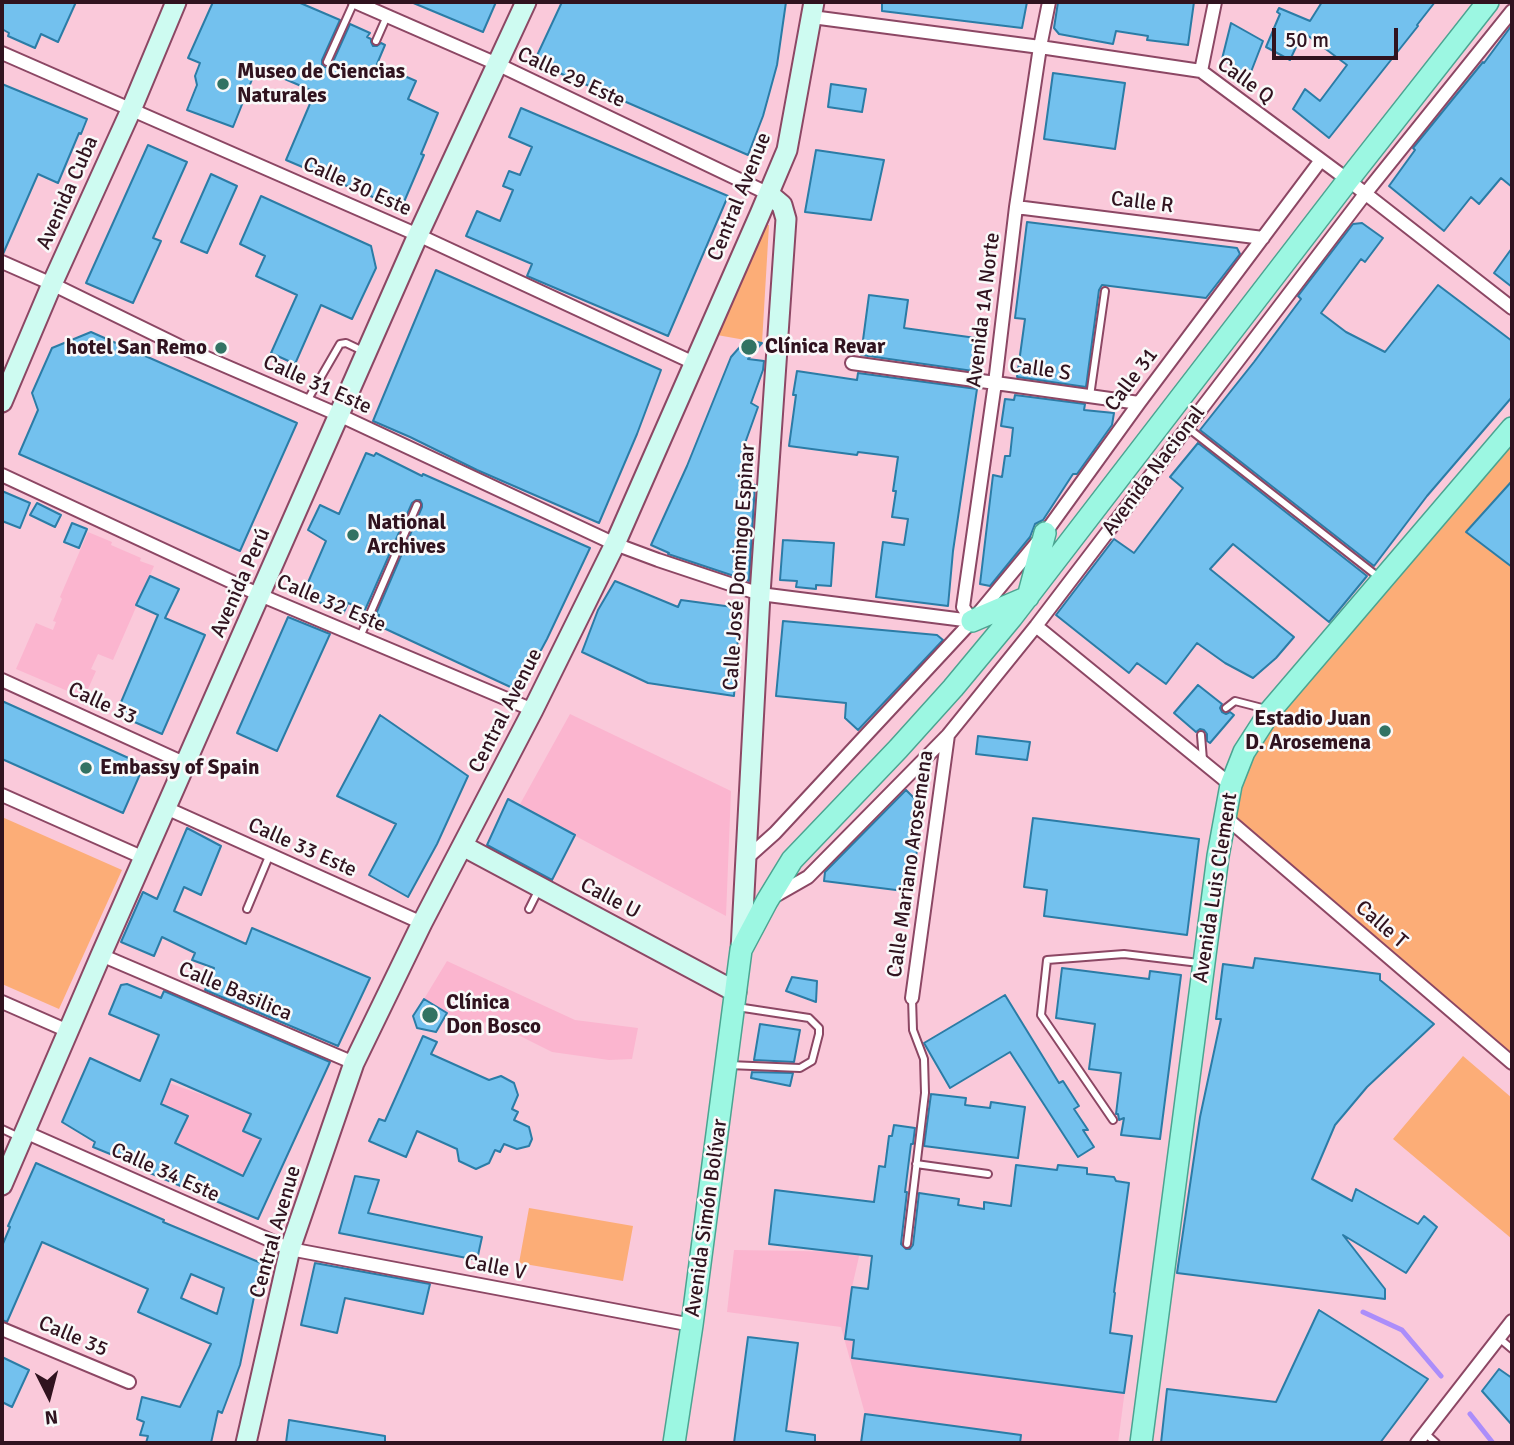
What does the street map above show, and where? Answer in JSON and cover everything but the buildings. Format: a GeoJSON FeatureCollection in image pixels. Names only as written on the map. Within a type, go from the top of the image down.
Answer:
{"type":"FeatureCollection","features":[{"type":"Feature","properties":{"kind":"main road","name":"Avenida Cuba"},"geometry":{"type":"LineString","coordinates":[[2,402],[176,2]]}},
{"type":"Feature","properties":{"kind":"main road","name":"Avenida Perú"},"geometry":{"type":"LineString","coordinates":[[2,1185],[418,235],[526,2]]}},
{"type":"Feature","properties":{"kind":"main road","name":"Avenida Nacional"},"geometry":{"type":"LineString","coordinates":[[736,999],[741,950],[766,901],[792,860],[953,688],[1028,597],[1488,2]]}},
{"type":"Feature","properties":{"kind":"main road","name":"Central Avenue"},"geometry":{"type":"LineString","coordinates":[[246,1443],[290,1249],[354,1063],[422,923],[533,710],[615,544],[769,194],[787,150],[813,10]]}},
{"type":"Feature","properties":{"kind":"main road","name":"Calle José Domingo Espinar"},"geometry":{"type":"LineString","coordinates":[[741,950],[760,594],[786,219],[782,205],[769,194]]}},
{"type":"Feature","properties":{"kind":"main road","name":"Avenida Luis Clement"},"geometry":{"type":"LineString","coordinates":[[1141,1443],[1224,816],[1231,785],[1244,752],[1270,709],[1512,428]]}},
{"type":"Feature","properties":{"kind":"main road"},"geometry":{"type":"LineString","coordinates":[[972,621],[1028,597],[1045,533]]}},
{"type":"Feature","properties":{"kind":"main road","name":"Calle U"},"geometry":{"type":"LineString","coordinates":[[463,846],[736,999]]}},
{"type":"Feature","properties":{"kind":"main road","name":"Avenida Simón Bolívar"},"geometry":{"type":"LineString","coordinates":[[674,1443],[736,999]]}},
{"type":"Feature","properties":{"kind":"street","name":"Calle 29 Este"},"geometry":{"type":"LineString","coordinates":[[355,2],[497,64],[769,194]]}},
{"type":"Feature","properties":{"kind":"street","name":"Avenida 1A Norte"},"geometry":{"type":"LineString","coordinates":[[972,621],[963,607],[995,383],[1016,206],[1049,2]]}},
{"type":"Feature","properties":{"kind":"street"},"geometry":{"type":"LineString","coordinates":[[1201,71],[1215,2]]}},
{"type":"Feature","properties":{"kind":"street","name":"Calle Q"},"geometry":{"type":"LineString","coordinates":[[813,10],[1201,71],[1348,180],[1512,308]]}},
{"type":"Feature","properties":{"kind":"street","name":"Avenida Nacional"},"geometry":{"type":"LineString","coordinates":[[766,901],[808,877],[948,735],[1036,626],[1365,194],[1512,11]]}},
{"type":"Feature","properties":{"kind":"street","name":"Calle 30 Este"},"geometry":{"type":"LineString","coordinates":[[2,54],[418,235],[694,363]]}},
{"type":"Feature","properties":{"kind":"street","name":"Calle 31"},"geometry":{"type":"LineString","coordinates":[[747,858],[775,833],[972,621],[1045,533],[1321,160]]}},
{"type":"Feature","properties":{"kind":"street","name":"Calle R"},"geometry":{"type":"LineString","coordinates":[[1016,206],[1263,239]]}},
{"type":"Feature","properties":{"kind":"street","name":"Calle 31 Este"},"geometry":{"type":"LineString","coordinates":[[2,262],[179,346],[339,415],[615,544]]}},
{"type":"Feature","properties":{"kind":"street","name":"Calle S"},"geometry":{"type":"LineString","coordinates":[[852,363],[1139,403]]}},
{"type":"Feature","properties":{"kind":"street","name":"Calle 32 Este"},"geometry":{"type":"LineString","coordinates":[[2,475],[260,594],[533,710]]}},
{"type":"Feature","properties":{"kind":"street"},"geometry":{"type":"LineString","coordinates":[[615,544],[760,594],[972,621]]}},
{"type":"Feature","properties":{"kind":"street"},"geometry":{"type":"LineString","coordinates":[[1036,626],[1231,785]]}},
{"type":"Feature","properties":{"kind":"street","name":"Calle 33"},"geometry":{"type":"LineString","coordinates":[[2,680],[186,764]]}},
{"type":"Feature","properties":{"kind":"street","name":"Calle Mariano Arosemena"},"geometry":{"type":"LineString","coordinates":[[912,998],[948,735]]}},
{"type":"Feature","properties":{"kind":"street"},"geometry":{"type":"LineString","coordinates":[[2,795],[144,858]]}},
{"type":"Feature","properties":{"kind":"street","name":"Calle 33 Este"},"geometry":{"type":"LineString","coordinates":[[166,808],[422,923]]}},
{"type":"Feature","properties":{"kind":"street","name":"Calle T"},"geometry":{"type":"LineString","coordinates":[[1224,816],[1512,1063]]}},
{"type":"Feature","properties":{"kind":"street","name":"Calle Basilica"},"geometry":{"type":"LineString","coordinates":[[101,956],[354,1063]]}},
{"type":"Feature","properties":{"kind":"street"},"geometry":{"type":"LineString","coordinates":[[2,1002],[68,1031]]}},
{"type":"Feature","properties":{"kind":"street","name":"Calle 34 Este"},"geometry":{"type":"LineString","coordinates":[[24,1135],[290,1249]]}},
{"type":"Feature","properties":{"kind":"street","name":"Calle V"},"geometry":{"type":"LineString","coordinates":[[290,1249],[692,1325]]}},
{"type":"Feature","properties":{"kind":"street"},"geometry":{"type":"LineString","coordinates":[[1420,1438],[1512,1321]]}},
{"type":"Feature","properties":{"kind":"street","name":"Calle 35"},"geometry":{"type":"LineString","coordinates":[[2,1329],[129,1382]]}},
{"type":"Feature","properties":{"kind":"lane"},"geometry":{"type":"LineString","coordinates":[[327,62],[355,2]]}},
{"type":"Feature","properties":{"kind":"lane"},"geometry":{"type":"LineString","coordinates":[[376,41],[387,16]]}},
{"type":"Feature","properties":{"kind":"lane"},"geometry":{"type":"LineString","coordinates":[[1090,397],[1105,290]]}},
{"type":"Feature","properties":{"kind":"lane"},"geometry":{"type":"LineString","coordinates":[[307,401],[340,344],[346,343],[367,353]]}},
{"type":"Feature","properties":{"kind":"lane"},"geometry":{"type":"LineString","coordinates":[[1187,428],[1382,580]]}},
{"type":"Feature","properties":{"kind":"lane"},"geometry":{"type":"LineString","coordinates":[[360,637],[417,505]]}},
{"type":"Feature","properties":{"kind":"lane"},"geometry":{"type":"LineString","coordinates":[[1226,708],[1235,701],[1270,709]]}},
{"type":"Feature","properties":{"kind":"lane"},"geometry":{"type":"LineString","coordinates":[[1201,736],[1203,762]]}},
{"type":"Feature","properties":{"kind":"lane"},"geometry":{"type":"LineString","coordinates":[[247,909],[270,855]]}},
{"type":"Feature","properties":{"kind":"lane"},"geometry":{"type":"LineString","coordinates":[[529,909],[540,887]]}},
{"type":"Feature","properties":{"kind":"lane"},"geometry":{"type":"LineString","coordinates":[[1113,1120],[1041,1015],[1047,960],[1124,954],[1204,964]]}},
{"type":"Feature","properties":{"kind":"lane"},"geometry":{"type":"LineString","coordinates":[[907,1244],[925,1093],[924,1059],[913,1030],[912,998]]}},
{"type":"Feature","properties":{"kind":"lane"},"geometry":{"type":"LineString","coordinates":[[727,1065],[800,1068],[812,1061],[820,1034],[808,1018],[736,999]]}},
{"type":"Feature","properties":{"kind":"lane"},"geometry":{"type":"LineString","coordinates":[[2,1129],[24,1135]]}},
{"type":"Feature","properties":{"kind":"lane"},"geometry":{"type":"LineString","coordinates":[[916,1164],[988,1174]]}},
{"type":"Feature","properties":{"kind":"lane"},"geometry":{"type":"LineString","coordinates":[[1499,1338],[1512,1349]]}},
{"type":"Feature","properties":{"kind":"lane"},"geometry":{"type":"LineString","coordinates":[[1420,1438],[1436,1443]]}},
{"type":"Feature","properties":{"kind":"shaded area"},"geometry":{"type":"Polygon","coordinates":[[[759,225],[769,225],[762,343],[717,335],[759,225]]]}},
{"type":"Feature","properties":{"kind":"shaded area","name":"Estadio Juan D. Arosemena"},"geometry":{"type":"Polygon","coordinates":[[[1512,428],[1512,1063],[1224,816],[1244,752],[1512,428]]]}},
{"type":"Feature","properties":{"kind":"shaded area"},"geometry":{"type":"Polygon","coordinates":[[[88,532],[112,542],[111,545],[154,566],[113,660],[98,654],[91,669],[96,671],[84,698],[16,669],[36,623],[53,630],[56,622],[53,621],[62,599],[60,597],[88,532]]]}},
{"type":"Feature","properties":{"kind":"shaded area"},"geometry":{"type":"Polygon","coordinates":[[[570,714],[731,791],[726,916],[519,806],[570,714]]]}},
{"type":"Feature","properties":{"kind":"shaded area"},"geometry":{"type":"Polygon","coordinates":[[[2,817],[122,870],[59,1009],[2,984],[2,817]]]}},
{"type":"Feature","properties":{"kind":"shaded area"},"geometry":{"type":"Polygon","coordinates":[[[447,961],[575,1020],[638,1028],[632,1059],[609,1060],[552,1052],[492,1022],[459,1024],[424,999],[447,961]]]}},
{"type":"Feature","properties":{"kind":"shaded area"},"geometry":{"type":"Polygon","coordinates":[[[250,1029],[331,1063],[258,1219],[136,1167],[169,1083],[217,1100],[250,1029]]]}},
{"type":"Feature","properties":{"kind":"shaded area"},"geometry":{"type":"Polygon","coordinates":[[[1463,1056],[1512,1098],[1512,1239],[1393,1139],[1463,1056]]]}},
{"type":"Feature","properties":{"kind":"shaded area"},"geometry":{"type":"Polygon","coordinates":[[[529,1208],[633,1226],[623,1281],[519,1263],[529,1208]]]}},
{"type":"Feature","properties":{"kind":"shaded area"},"geometry":{"type":"Polygon","coordinates":[[[734,1250],[860,1252],[852,1287],[976,1316],[1132,1336],[1118,1443],[861,1443],[865,1414],[841,1327],[727,1312],[734,1250]]]}},
{"type":"Feature","properties":{"kind":"waterway"},"geometry":{"type":"LineString","coordinates":[[1363,1312],[1402,1330],[1441,1376]]}},
{"type":"Feature","properties":{"kind":"waterway"},"geometry":{"type":"LineString","coordinates":[[1470,1414],[1493,1443]]}},
{"type":"Feature","properties":{"kind":"place","name":"Museo de Ciencias Naturales"},"geometry":{"type":"Point","coordinates":[223,84]}},
{"type":"Feature","properties":{"kind":"place","name":"Clínica Revar"},"geometry":{"type":"Point","coordinates":[749,347]}},
{"type":"Feature","properties":{"kind":"place","name":"hotel San Remo"},"geometry":{"type":"Point","coordinates":[221,348]}},
{"type":"Feature","properties":{"kind":"place","name":"National Archives"},"geometry":{"type":"Point","coordinates":[353,535]}},
{"type":"Feature","properties":{"kind":"place","name":"Estadio Juan D. Arosemena"},"geometry":{"type":"Point","coordinates":[1385,731]}},
{"type":"Feature","properties":{"kind":"place","name":"Embassy of Spain"},"geometry":{"type":"Point","coordinates":[86,768]}},
{"type":"Feature","properties":{"kind":"place","name":"Clínica Don Bosco"},"geometry":{"type":"Point","coordinates":[430,1015]}}]}
